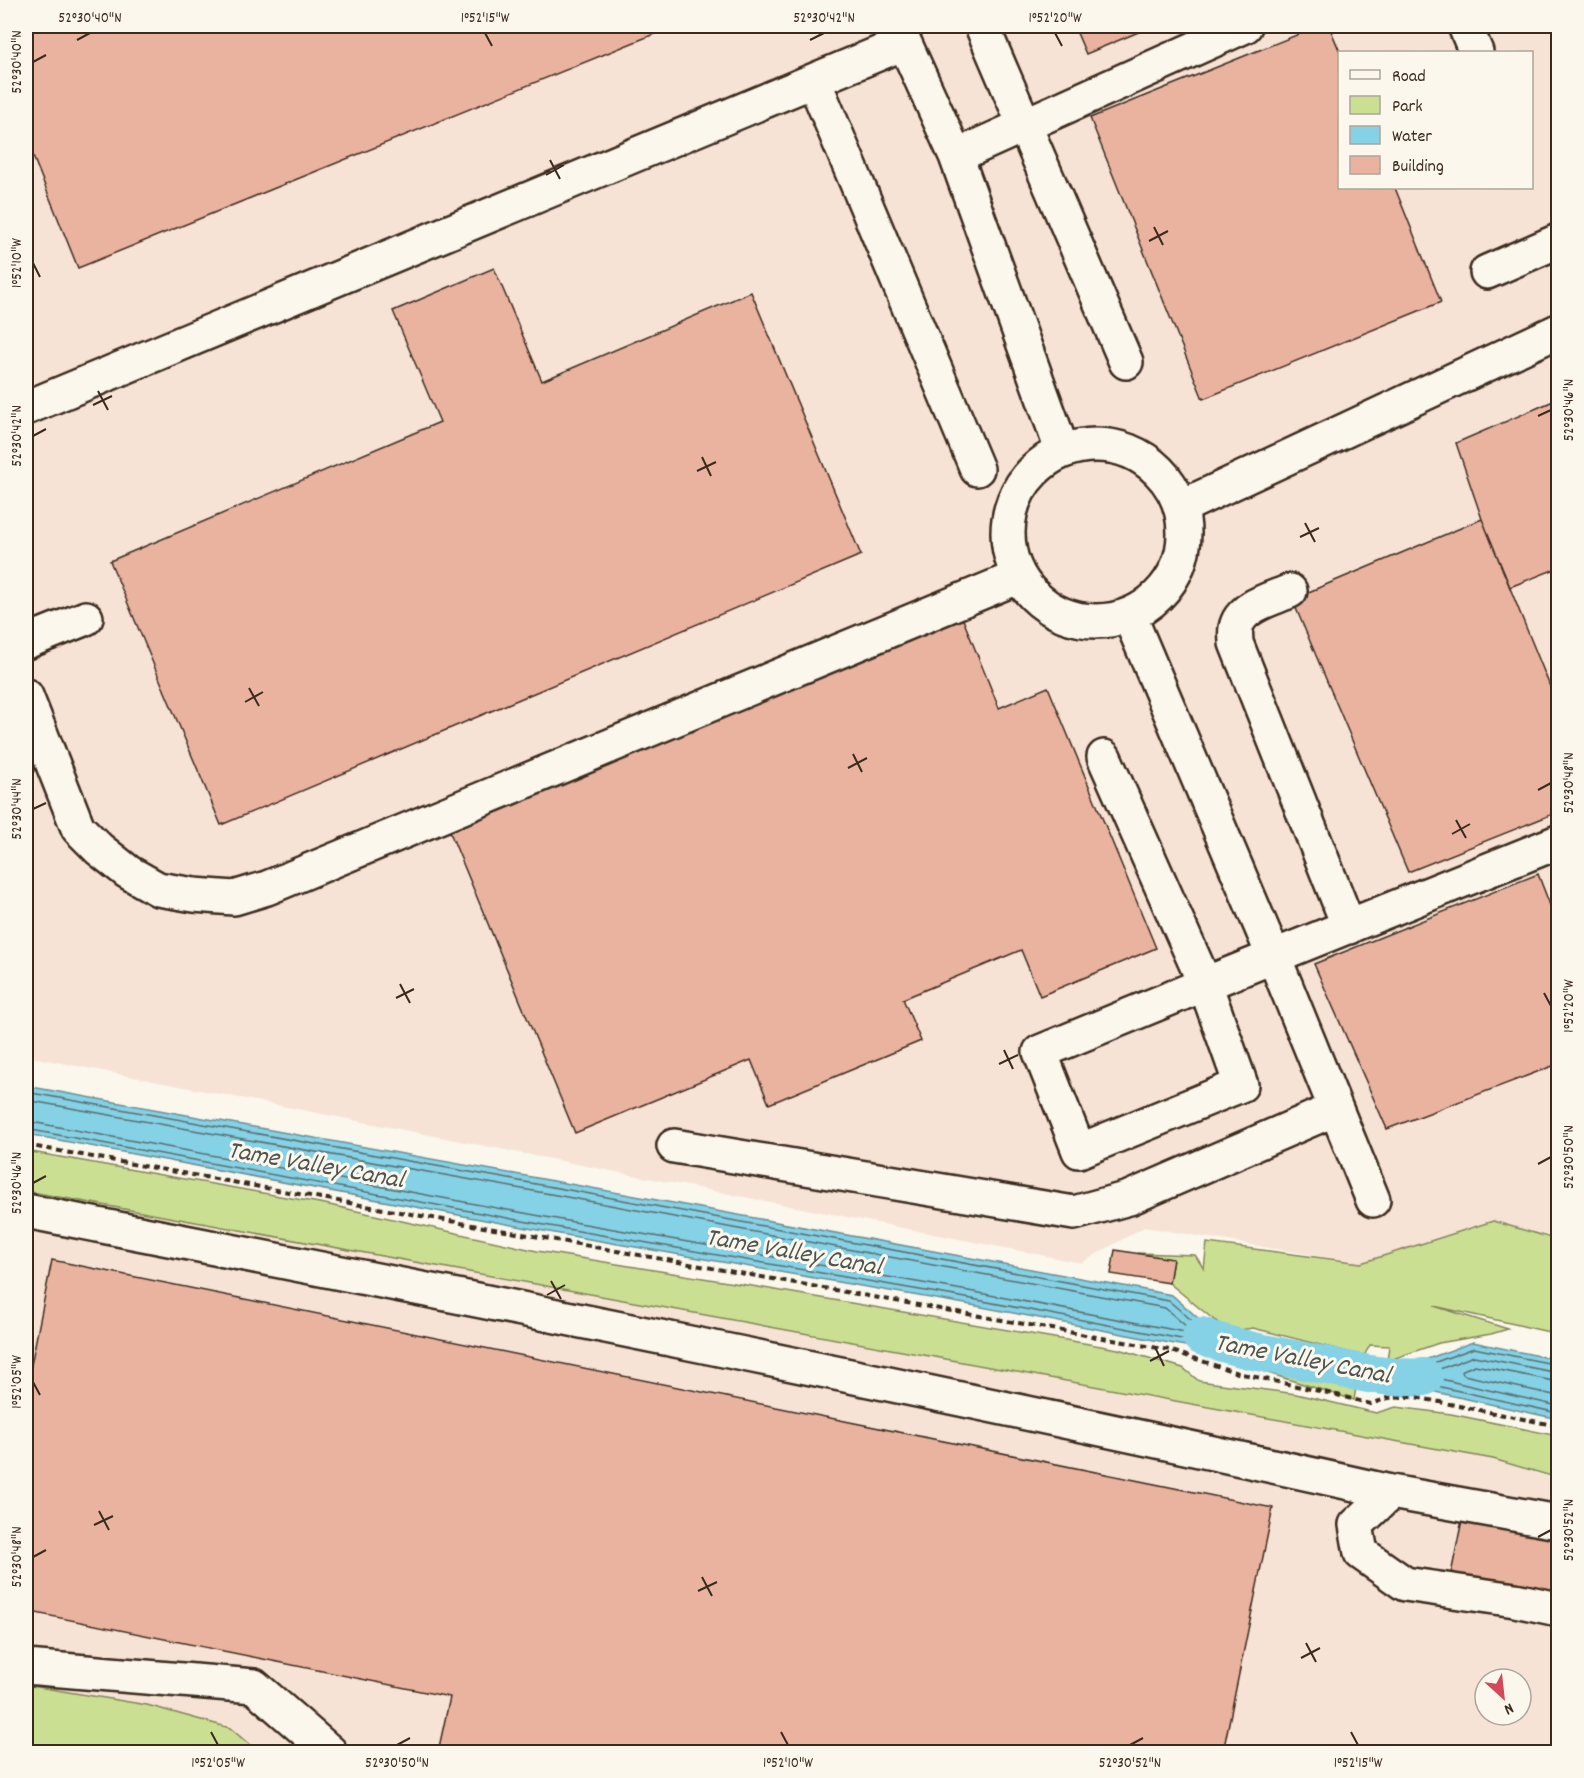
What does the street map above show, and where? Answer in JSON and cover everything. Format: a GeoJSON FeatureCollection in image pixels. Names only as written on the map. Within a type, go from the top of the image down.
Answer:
{"type":"FeatureCollection","features":[{"type":"Feature","properties":{"kind":"street"},"geometry":{"type":"LineString","coordinates":[[982,26],[1126,362]]}},
{"type":"Feature","properties":{"kind":"street"},"geometry":{"type":"LineString","coordinates":[[956,156],[1245,26]]}},
{"type":"Feature","properties":{"kind":"street"},"geometry":{"type":"LineString","coordinates":[[1466,26],[1476,51]]}},
{"type":"Feature","properties":{"kind":"street"},"geometry":{"type":"LineString","coordinates":[[26,408],[814,81],[901,34],[956,156],[1062,450]]}},
{"type":"Feature","properties":{"kind":"street"},"geometry":{"type":"LineString","coordinates":[[814,81],[977,469]]}},
{"type":"Feature","properties":{"kind":"street"},"geometry":{"type":"LineString","coordinates":[[1487,272],[1558,241]]}},
{"type":"Feature","properties":{"kind":"street"},"geometry":{"type":"LineString","coordinates":[[1181,507],[1558,331]]}},
{"type":"Feature","properties":{"kind":"street"},"geometry":{"type":"LineString","coordinates":[[1091,444],[1120,447],[1147,460],[1168,481],[1181,507],[1185,532],[1180,558],[1169,582],[1152,601],[1129,615],[1105,621],[1079,620],[1055,611],[1034,597],[1018,577],[1008,549],[1008,518],[1018,490],[1037,466],[1062,450],[1091,444]]}},
{"type":"Feature","properties":{"kind":"street"},"geometry":{"type":"LineString","coordinates":[[26,696],[78,828],[99,849],[128,872],[158,889],[234,898],[277,884],[1018,577]]}},
{"type":"Feature","properties":{"kind":"street"},"geometry":{"type":"LineString","coordinates":[[1290,591],[1251,608],[1240,616],[1235,628],[1236,643],[1349,927]]}},
{"type":"Feature","properties":{"kind":"street"},"geometry":{"type":"LineString","coordinates":[[1129,615],[1274,957],[1373,1200]]}},
{"type":"Feature","properties":{"kind":"street"},"geometry":{"type":"LineString","coordinates":[[26,642],[86,618]]}},
{"type":"Feature","properties":{"kind":"street"},"geometry":{"type":"LineString","coordinates":[[1104,757],[1205,984],[1241,1085],[1079,1151],[1040,1052],[1205,984],[1558,842]]}},
{"type":"Feature","properties":{"kind":"street"},"geometry":{"type":"LineString","coordinates":[[674,1146],[1074,1213],[1130,1198],[1335,1109]]}},
{"type":"Feature","properties":{"kind":"street"},"geometry":{"type":"LineString","coordinates":[[26,1211],[579,1320],[1390,1491],[1558,1521]]}},
{"type":"Feature","properties":{"kind":"street"},"geometry":{"type":"LineString","coordinates":[[1390,1491],[1356,1525],[1361,1553],[1370,1560],[1405,1584],[1515,1600],[1558,1609]]}},
{"type":"Feature","properties":{"kind":"street"},"geometry":{"type":"LineString","coordinates":[[26,1667],[255,1686],[330,1752]]}},
{"type":"Feature","properties":{"kind":"path"},"geometry":{"type":"LineString","coordinates":[[26,1145],[1168,1350],[1238,1373],[1371,1404],[1388,1398],[1415,1397],[1558,1426]]}},
{"type":"Feature","properties":{"kind":"shaded area"},"geometry":{"type":"Polygon","coordinates":[[[26,26],[1558,26],[1558,1238],[1493,1221],[1361,1263],[1144,1227],[1081,1263],[26,1056],[26,26]]]}},
{"type":"Feature","properties":{"kind":"shaded area"},"geometry":{"type":"Polygon","coordinates":[[[26,1191],[1493,1459],[1558,1480],[1558,1752],[35,1752],[26,1746],[26,1191]]]}},
{"type":"Feature","properties":{"kind":"green space"},"geometry":{"type":"Polygon","coordinates":[[[26,1151],[325,1204],[537,1251],[1118,1349],[1183,1368],[1199,1381],[1296,1394],[1376,1413],[1396,1407],[1451,1414],[1558,1436],[1558,1478],[1493,1459],[26,1191],[26,1151]]]}},
{"type":"Feature","properties":{"kind":"green space"},"geometry":{"type":"Polygon","coordinates":[[[1493,1221],[1558,1240],[1558,1334],[1434,1306],[1508,1329],[1439,1343],[1387,1361],[1389,1346],[1370,1345],[1364,1356],[1253,1328],[1232,1331],[1214,1320],[1169,1283],[1173,1259],[1137,1253],[1195,1255],[1204,1269],[1207,1243],[1361,1263],[1493,1221]]]}},
{"type":"Feature","properties":{"kind":"green space"},"geometry":{"type":"Polygon","coordinates":[[[1251,1362],[1357,1381],[1354,1400],[1249,1367],[1251,1362]]]}},
{"type":"Feature","properties":{"kind":"green space"},"geometry":{"type":"Polygon","coordinates":[[[26,1685],[147,1705],[230,1728],[258,1752],[26,1752],[26,1685]]]}},
{"type":"Feature","properties":{"kind":"water"},"geometry":{"type":"Polygon","coordinates":[[[26,1086],[1172,1295],[1206,1325],[1250,1351],[1227,1354],[971,1305],[560,1234],[26,1134],[26,1086]]]}},
{"type":"Feature","properties":{"kind":"water"},"geometry":{"type":"Polygon","coordinates":[[[1473,1342],[1558,1360],[1558,1419],[1408,1386],[1374,1374],[1403,1368],[1473,1342]]]}},
{"type":"Feature","properties":{"kind":"building"},"geometry":{"type":"Polygon","coordinates":[[[26,26],[674,26],[78,268],[26,139],[26,26]]]}},
{"type":"Feature","properties":{"kind":"building"},"geometry":{"type":"Polygon","coordinates":[[[1074,26],[1153,26],[1086,54],[1074,26]]]}},
{"type":"Feature","properties":{"kind":"building"},"geometry":{"type":"Polygon","coordinates":[[[1319,26],[1329,26],[1340,51],[1338,189],[1395,189],[1441,302],[1203,399],[1090,118],[1319,26]]]}},
{"type":"Feature","properties":{"kind":"building"},"geometry":{"type":"Polygon","coordinates":[[[494,268],[542,381],[751,292],[861,555],[221,825],[110,561],[440,422],[393,311],[494,268]]]}},
{"type":"Feature","properties":{"kind":"building"},"geometry":{"type":"Polygon","coordinates":[[[1558,399],[1558,568],[1510,587],[1482,519],[1456,443],[1558,399]]]}},
{"type":"Feature","properties":{"kind":"building"},"geometry":{"type":"Polygon","coordinates":[[[1482,519],[1558,706],[1558,812],[1408,872],[1292,599],[1482,519]]]}},
{"type":"Feature","properties":{"kind":"building"},"geometry":{"type":"Polygon","coordinates":[[[962,617],[999,708],[1048,687],[1156,948],[1040,996],[1021,950],[903,999],[921,1041],[769,1104],[751,1060],[575,1133],[449,830],[962,617]]]}},
{"type":"Feature","properties":{"kind":"building"},"geometry":{"type":"Polygon","coordinates":[[[1538,874],[1558,926],[1558,1064],[1387,1129],[1314,964],[1538,874]]]}},
{"type":"Feature","properties":{"kind":"building"},"geometry":{"type":"Polygon","coordinates":[[[1115,1250],[1173,1259],[1169,1283],[1111,1274],[1115,1250]]]}},
{"type":"Feature","properties":{"kind":"building"},"geometry":{"type":"Polygon","coordinates":[[[52,1260],[1273,1508],[1223,1752],[438,1752],[450,1697],[26,1611],[26,1390],[52,1260]]]}},
{"type":"Feature","properties":{"kind":"building"},"geometry":{"type":"Polygon","coordinates":[[[1462,1520],[1558,1540],[1558,1594],[1451,1574],[1462,1520]]]}},
{"type":"Feature","properties":{"kind":"waterway","name":"Tame Valley Canal"},"geometry":{"type":"LineString","coordinates":[[1201,1336],[1244,1349],[1358,1372],[1384,1376],[1424,1377]]}}]}
